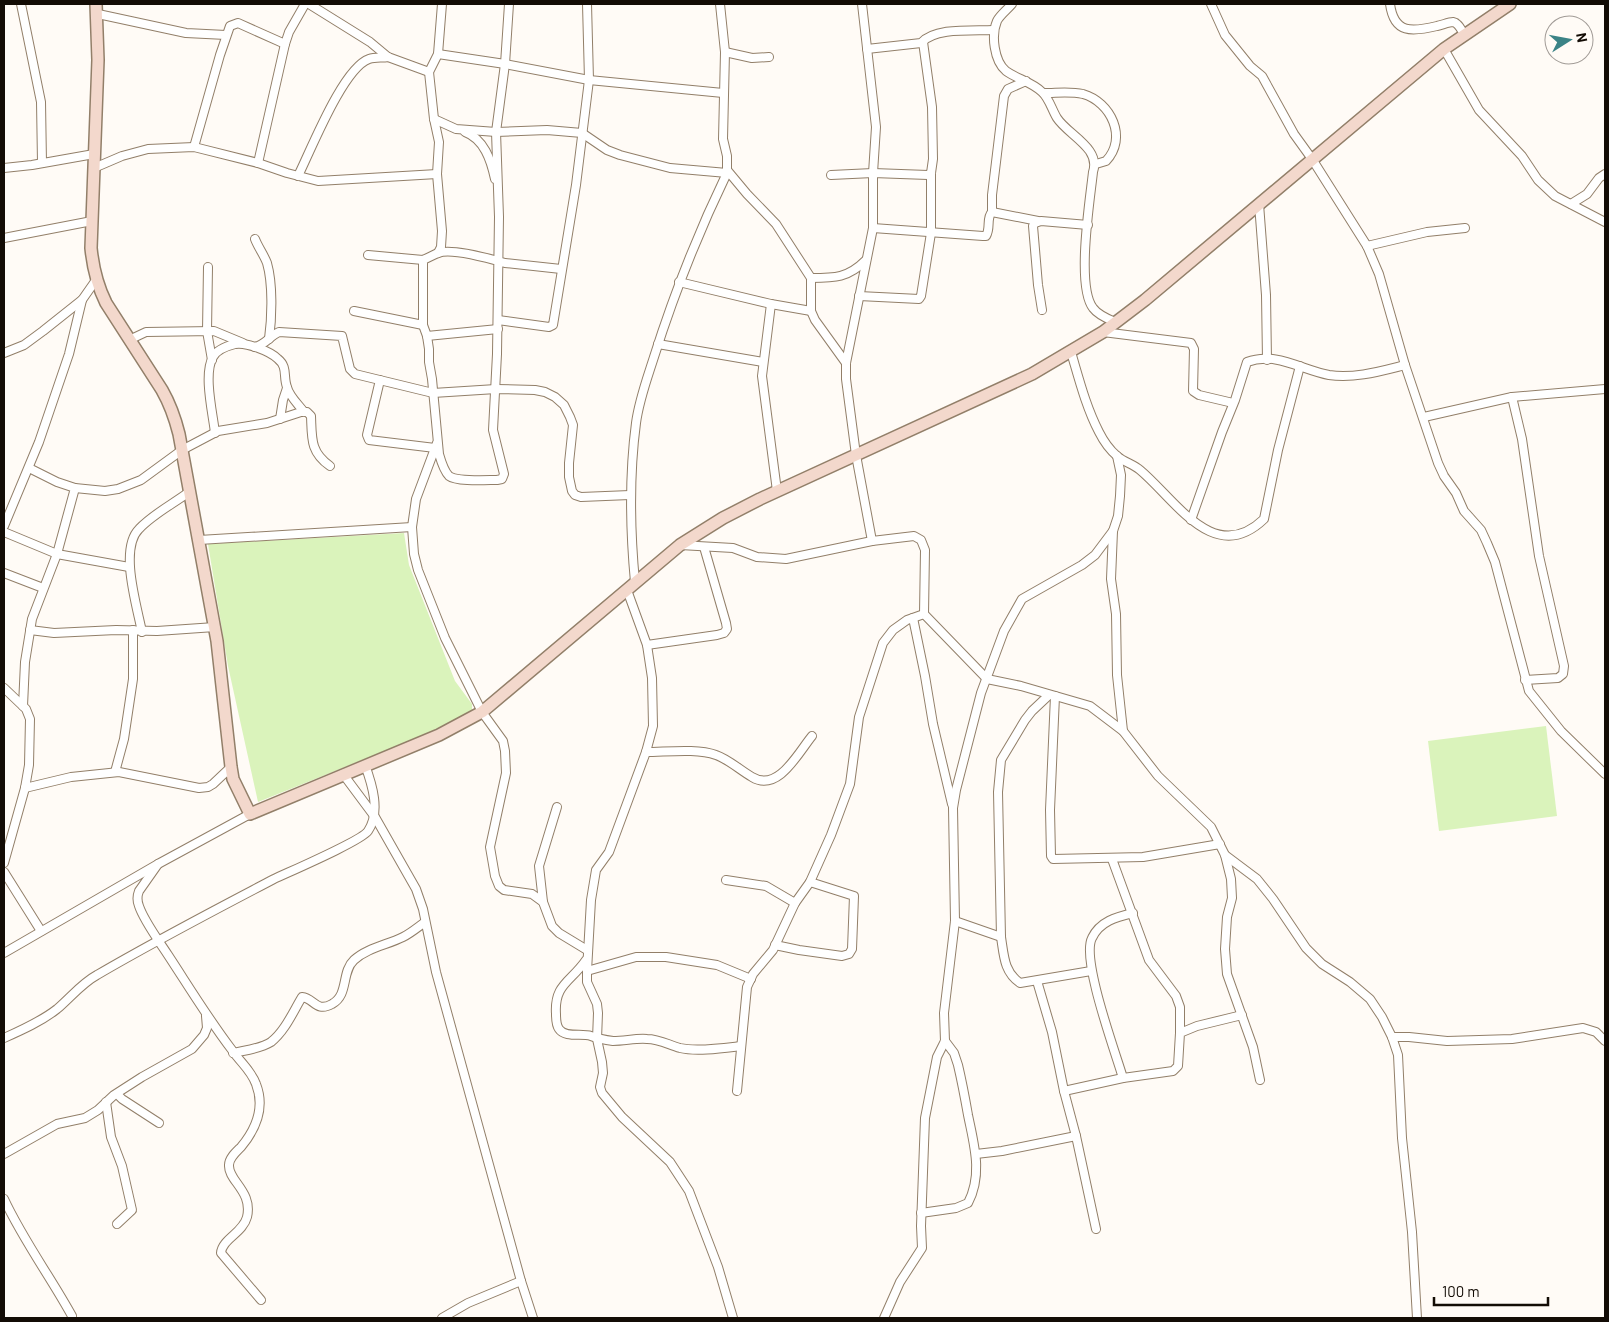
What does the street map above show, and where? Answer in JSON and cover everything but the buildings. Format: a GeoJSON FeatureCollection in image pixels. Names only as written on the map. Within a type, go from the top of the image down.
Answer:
{"type":"FeatureCollection","features":[{"type":"Feature","properties":{"kind":"street"},"geometry":{"type":"LineString","coordinates":[[21,4],[41,102],[42,164]]}},
{"type":"Feature","properties":{"kind":"street"},"geometry":{"type":"LineString","coordinates":[[258,162],[285,44],[307,4],[370,42],[388,57],[429,72]]}},
{"type":"Feature","properties":{"kind":"street"},"geometry":{"type":"LineString","coordinates":[[438,253],[441,247],[442,231],[437,174],[439,142],[434,119],[429,72],[438,54],[442,4]]}},
{"type":"Feature","properties":{"kind":"street"},"geometry":{"type":"LineString","coordinates":[[423,260],[423,325],[427,336],[436,444],[443,465],[449,476],[456,479],[502,479],[504,474],[493,430],[498,324],[499,217],[496,132],[505,64],[509,4]]}},
{"type":"Feature","properties":{"kind":"street"},"geometry":{"type":"LineString","coordinates":[[427,336],[498,324],[552,326],[554,322],[576,185],[589,80],[588,4]]}},
{"type":"Feature","properties":{"kind":"street"},"geometry":{"type":"LineString","coordinates":[[720,4],[725,52],[723,139],[727,156],[727,172],[702,225],[679,282],[658,344],[636,422],[630,495],[631,586],[647,645],[652,678],[653,726],[646,752],[609,852],[596,870],[591,900],[586,960],[587,982],[597,1004],[596,1039],[602,1062],[603,1073],[600,1086],[602,1093],[622,1117],[670,1162],[689,1190],[718,1266],[733,1318]]}},
{"type":"Feature","properties":{"kind":"street"},"geometry":{"type":"LineString","coordinates":[[862,4],[876,128],[873,173],[873,228],[846,363],[846,379],[856,455],[872,541]]}},
{"type":"Feature","properties":{"kind":"street"},"geometry":{"type":"LineString","coordinates":[[1012,4],[998,19],[993,30],[996,54],[1005,70],[1044,93],[1058,120],[1086,147],[1094,158],[1096,164],[1093,172],[1085,251],[1085,278],[1089,301],[1097,312],[1116,322]]}},
{"type":"Feature","properties":{"kind":"street"},"geometry":{"type":"LineString","coordinates":[[1211,4],[1225,35],[1250,66],[1262,76],[1286,121],[1367,246],[1382,281],[1405,366],[1444,476],[1456,493],[1464,511],[1482,530],[1495,562],[1528,691],[1587,758],[1605,774]]}},
{"type":"Feature","properties":{"kind":"street"},"geometry":{"type":"LineString","coordinates":[[1390,4],[1395,22],[1406,29],[1429,28],[1453,22],[1458,24],[1464,34]]}},
{"type":"Feature","properties":{"kind":"street"},"geometry":{"type":"LineString","coordinates":[[4,953],[158,864],[250,814],[453,729],[482,712],[680,545],[723,518],[777,491],[1014,383],[1103,332],[1444,49],[1510,4]]}},
{"type":"Feature","properties":{"kind":"street"},"geometry":{"type":"LineString","coordinates":[[226,35],[186,33],[97,9],[91,248],[96,280],[106,303],[170,404],[179,434],[215,627],[230,767],[233,779],[250,814]]}},
{"type":"Feature","properties":{"kind":"street"},"geometry":{"type":"LineString","coordinates":[[194,146],[230,26],[238,23],[285,44]]}},
{"type":"Feature","properties":{"kind":"street"},"geometry":{"type":"LineString","coordinates":[[867,49],[923,42],[926,38],[941,33],[993,30]]}},
{"type":"Feature","properties":{"kind":"street"},"geometry":{"type":"LineString","coordinates":[[858,296],[919,299],[931,233],[931,173],[933,159],[933,115],[923,42]]}},
{"type":"Feature","properties":{"kind":"street"},"geometry":{"type":"LineString","coordinates":[[1444,49],[1479,110],[1522,156],[1538,180],[1555,196],[1605,222]]}},
{"type":"Feature","properties":{"kind":"street"},"geometry":{"type":"LineString","coordinates":[[725,52],[752,58],[769,57]]}},
{"type":"Feature","properties":{"kind":"street"},"geometry":{"type":"LineString","coordinates":[[438,54],[505,64],[589,80],[723,93]]}},
{"type":"Feature","properties":{"kind":"street"},"geometry":{"type":"LineString","coordinates":[[298,176],[350,74],[370,58],[388,57]]}},
{"type":"Feature","properties":{"kind":"street"},"geometry":{"type":"LineString","coordinates":[[873,228],[986,236],[989,215],[992,212],[992,195],[1004,96],[1008,88],[1026,81]]}},
{"type":"Feature","properties":{"kind":"street"},"geometry":{"type":"LineString","coordinates":[[1044,93],[1074,92],[1084,94],[1095,100],[1107,112],[1114,122],[1117,134],[1116,146],[1106,161],[1096,164]]}},
{"type":"Feature","properties":{"kind":"street"},"geometry":{"type":"LineString","coordinates":[[434,119],[474,135],[484,146],[493,172],[499,217]]}},
{"type":"Feature","properties":{"kind":"street"},"geometry":{"type":"LineString","coordinates":[[456,129],[496,132],[547,130],[582,133],[607,150],[620,155],[670,168],[727,172],[776,224],[811,278],[812,311],[821,330],[846,363]]}},
{"type":"Feature","properties":{"kind":"street"},"geometry":{"type":"LineString","coordinates":[[94,168],[122,156],[148,149],[194,146],[258,162],[318,181],[437,174]]}},
{"type":"Feature","properties":{"kind":"street"},"geometry":{"type":"LineString","coordinates":[[4,168],[42,164],[94,154]]}},
{"type":"Feature","properties":{"kind":"street"},"geometry":{"type":"LineString","coordinates":[[831,175],[931,173]]}},
{"type":"Feature","properties":{"kind":"street"},"geometry":{"type":"LineString","coordinates":[[1571,204],[1587,194],[1599,178],[1605,174]]}},
{"type":"Feature","properties":{"kind":"street"},"geometry":{"type":"LineString","coordinates":[[1259,204],[1266,295],[1267,360]]}},
{"type":"Feature","properties":{"kind":"street"},"geometry":{"type":"LineString","coordinates":[[992,212],[996,211],[1038,221],[1088,224]]}},
{"type":"Feature","properties":{"kind":"street"},"geometry":{"type":"LineString","coordinates":[[4,238],[92,221]]}},
{"type":"Feature","properties":{"kind":"street"},"geometry":{"type":"LineString","coordinates":[[1038,221],[1033,226],[1033,230],[1042,310]]}},
{"type":"Feature","properties":{"kind":"street"},"geometry":{"type":"LineString","coordinates":[[1367,246],[1427,232],[1465,228]]}},
{"type":"Feature","properties":{"kind":"street"},"geometry":{"type":"LineString","coordinates":[[255,238],[266,262],[270,278],[269,339]]}},
{"type":"Feature","properties":{"kind":"street"},"geometry":{"type":"LineString","coordinates":[[368,255],[423,260],[438,253],[473,255],[505,263],[561,269]]}},
{"type":"Feature","properties":{"kind":"street"},"geometry":{"type":"LineString","coordinates":[[811,278],[838,278],[854,271],[867,259]]}},
{"type":"Feature","properties":{"kind":"street"},"geometry":{"type":"LineString","coordinates":[[208,267],[208,331],[212,360]]}},
{"type":"Feature","properties":{"kind":"street"},"geometry":{"type":"LineString","coordinates":[[4,353],[24,345],[82,300],[96,280]]}},
{"type":"Feature","properties":{"kind":"street"},"geometry":{"type":"LineString","coordinates":[[679,282],[771,304],[812,311]]}},
{"type":"Feature","properties":{"kind":"street"},"geometry":{"type":"LineString","coordinates":[[4,526],[30,468],[69,354],[82,300]]}},
{"type":"Feature","properties":{"kind":"street"},"geometry":{"type":"LineString","coordinates":[[771,304],[762,376],[777,491]]}},
{"type":"Feature","properties":{"kind":"street"},"geometry":{"type":"LineString","coordinates":[[354,312],[423,325]]}},
{"type":"Feature","properties":{"kind":"street"},"geometry":{"type":"LineString","coordinates":[[129,340],[146,332],[214,331],[255,347],[279,359],[286,369],[287,388],[280,419]]}},
{"type":"Feature","properties":{"kind":"street"},"geometry":{"type":"LineString","coordinates":[[255,347],[260,346],[279,332],[342,336],[352,372],[380,380],[433,392],[496,389],[545,392],[555,397],[564,406],[573,426],[568,463],[572,490],[575,495],[581,497],[630,495]]}},
{"type":"Feature","properties":{"kind":"street"},"geometry":{"type":"LineString","coordinates":[[1103,332],[1190,343],[1194,349],[1193,391],[1199,395],[1234,403]]}},
{"type":"Feature","properties":{"kind":"street"},"geometry":{"type":"LineString","coordinates":[[215,433],[209,364],[213,356],[225,347],[247,344]]}},
{"type":"Feature","properties":{"kind":"street"},"geometry":{"type":"LineString","coordinates":[[658,344],[763,362]]}},
{"type":"Feature","properties":{"kind":"street"},"geometry":{"type":"LineString","coordinates":[[1071,352],[1088,406],[1099,432],[1117,456],[1139,469],[1191,520],[1216,534],[1229,536],[1244,534],[1264,519],[1278,450],[1300,366]]}},
{"type":"Feature","properties":{"kind":"street"},"geometry":{"type":"LineString","coordinates":[[1191,520],[1247,362],[1267,360],[1288,362],[1319,372],[1342,376],[1405,366]]}},
{"type":"Feature","properties":{"kind":"street"},"geometry":{"type":"LineString","coordinates":[[380,380],[367,438],[371,441],[436,444]]}},
{"type":"Feature","properties":{"kind":"street"},"geometry":{"type":"LineString","coordinates":[[287,388],[304,412],[311,416],[315,451],[320,459],[330,466]]}},
{"type":"Feature","properties":{"kind":"street"},"geometry":{"type":"LineString","coordinates":[[1424,417],[1512,397],[1605,389]]}},
{"type":"Feature","properties":{"kind":"street"},"geometry":{"type":"LineString","coordinates":[[1512,397],[1522,439],[1539,556],[1564,666],[1563,674],[1558,678],[1525,680]]}},
{"type":"Feature","properties":{"kind":"street"},"geometry":{"type":"LineString","coordinates":[[30,468],[57,482],[75,488],[105,491],[128,486],[140,480],[182,450],[215,433],[267,423],[304,412]]}},
{"type":"Feature","properties":{"kind":"street"},"geometry":{"type":"LineString","coordinates":[[436,444],[418,490],[412,527],[414,554],[444,638],[482,712],[503,741],[506,751],[506,773],[490,847],[495,876],[499,886],[504,890],[532,894],[543,902]]}},
{"type":"Feature","properties":{"kind":"street"},"geometry":{"type":"LineString","coordinates":[[1117,456],[1121,475],[1120,496],[1113,531],[1110,579],[1116,614],[1117,675],[1123,731]]}},
{"type":"Feature","properties":{"kind":"street"},"geometry":{"type":"LineString","coordinates":[[23,706],[25,662],[30,630],[43,588],[57,554],[75,488]]}},
{"type":"Feature","properties":{"kind":"street"},"geometry":{"type":"LineString","coordinates":[[142,632],[129,567],[132,540],[138,529],[189,492]]}},
{"type":"Feature","properties":{"kind":"street"},"geometry":{"type":"LineString","coordinates":[[198,540],[412,527]]}},
{"type":"Feature","properties":{"kind":"street"},"geometry":{"type":"LineString","coordinates":[[953,808],[971,727],[981,693],[1004,631],[1022,599],[1069,574],[1089,560],[1113,531]]}},
{"type":"Feature","properties":{"kind":"street"},"geometry":{"type":"LineString","coordinates":[[4,532],[57,554],[129,567]]}},
{"type":"Feature","properties":{"kind":"street"},"geometry":{"type":"LineString","coordinates":[[680,545],[732,548],[757,557],[786,559],[872,541],[914,536],[921,540],[925,550],[924,614],[987,678],[1090,706],[1123,731],[1158,776],[1210,827],[1225,856],[1231,879],[1232,898],[1227,917],[1225,949],[1227,974],[1253,1047],[1260,1080]]}},
{"type":"Feature","properties":{"kind":"street"},"geometry":{"type":"LineString","coordinates":[[647,645],[724,633],[726,623],[704,547]]}},
{"type":"Feature","properties":{"kind":"street"},"geometry":{"type":"LineString","coordinates":[[4,573],[43,588]]}},
{"type":"Feature","properties":{"kind":"street"},"geometry":{"type":"LineString","coordinates":[[736,1091],[747,987],[753,974],[773,950],[795,903],[810,882],[831,835],[850,784],[859,717],[883,643],[893,630],[924,614]]}},
{"type":"Feature","properties":{"kind":"street"},"geometry":{"type":"LineString","coordinates":[[884,1318],[900,1282],[922,1248],[921,1213],[925,1118],[937,1057],[945,1041],[944,1013],[955,922],[953,808],[933,724],[913,618]]}},
{"type":"Feature","properties":{"kind":"street"},"geometry":{"type":"LineString","coordinates":[[30,630],[54,633],[133,630],[142,632],[215,627]]}},
{"type":"Feature","properties":{"kind":"street"},"geometry":{"type":"LineString","coordinates":[[115,772],[124,739],[133,679],[133,630]]}},
{"type":"Feature","properties":{"kind":"street"},"geometry":{"type":"LineString","coordinates":[[4,688],[23,706],[30,719],[29,765],[25,788],[4,863]]}},
{"type":"Feature","properties":{"kind":"street"},"geometry":{"type":"LineString","coordinates":[[1052,695],[1051,856],[1056,861],[1143,857],[1220,844]]}},
{"type":"Feature","properties":{"kind":"street"},"geometry":{"type":"LineString","coordinates":[[1052,695],[1032,710],[1001,760],[998,792],[1001,937],[1005,960],[1011,977],[1020,983],[1091,971]]}},
{"type":"Feature","properties":{"kind":"street"},"geometry":{"type":"LineString","coordinates":[[646,752],[699,752],[716,755],[755,779],[763,781],[774,779],[781,774],[812,736]]}},
{"type":"Feature","properties":{"kind":"street"},"geometry":{"type":"LineString","coordinates":[[4,1038],[55,1010],[95,976],[284,874],[368,832],[375,817],[372,786],[366,765]]}},
{"type":"Feature","properties":{"kind":"street"},"geometry":{"type":"LineString","coordinates":[[25,788],[71,777],[115,772],[129,773],[199,788],[208,787],[213,784],[230,767]]}},
{"type":"Feature","properties":{"kind":"street"},"geometry":{"type":"LineString","coordinates":[[343,774],[375,817],[416,889],[426,922],[436,972],[521,1281],[533,1318]]}},
{"type":"Feature","properties":{"kind":"street"},"geometry":{"type":"LineString","coordinates":[[557,808],[539,866],[543,902],[552,926],[559,933],[587,950]]}},
{"type":"Feature","properties":{"kind":"street"},"geometry":{"type":"LineString","coordinates":[[1225,856],[1257,879],[1274,899],[1306,948],[1322,964],[1350,982],[1370,999],[1392,1037],[1398,1055],[1402,1138],[1412,1232],[1417,1318]]}},
{"type":"Feature","properties":{"kind":"street"},"geometry":{"type":"LineString","coordinates":[[1064,1091],[1123,1078],[1176,1070],[1178,1066],[1180,1007],[1176,996],[1149,960],[1112,859]]}},
{"type":"Feature","properties":{"kind":"street"},"geometry":{"type":"LineString","coordinates":[[158,864],[137,896],[139,906],[206,1014],[233,1053],[249,1069],[257,1085],[260,1114],[248,1139],[230,1160],[229,1171],[244,1193],[248,1211],[239,1231],[223,1245],[220,1253],[261,1300]]}},
{"type":"Feature","properties":{"kind":"street"},"geometry":{"type":"LineString","coordinates":[[4,872],[41,931]]}},
{"type":"Feature","properties":{"kind":"street"},"geometry":{"type":"LineString","coordinates":[[726,880],[766,886],[795,903]]}},
{"type":"Feature","properties":{"kind":"street"},"geometry":{"type":"LineString","coordinates":[[775,945],[842,956],[849,954],[852,949],[854,896],[810,882]]}},
{"type":"Feature","properties":{"kind":"street"},"geometry":{"type":"LineString","coordinates":[[1123,1078],[1091,971],[1089,947],[1093,936],[1112,918],[1133,913]]}},
{"type":"Feature","properties":{"kind":"street"},"geometry":{"type":"LineString","coordinates":[[233,1053],[256,1048],[271,1042],[284,1027],[302,997],[306,997],[317,1007],[326,1007],[334,1004],[342,994],[349,968],[353,961],[366,952],[403,937],[426,922]]}},
{"type":"Feature","properties":{"kind":"street"},"geometry":{"type":"LineString","coordinates":[[955,922],[1001,937]]}},
{"type":"Feature","properties":{"kind":"street"},"geometry":{"type":"LineString","coordinates":[[587,971],[636,957],[666,957],[717,965],[751,979]]}},
{"type":"Feature","properties":{"kind":"street"},"geometry":{"type":"LineString","coordinates":[[586,960],[557,994],[555,1001],[557,1023],[562,1032],[615,1041],[646,1038],[660,1040],[682,1048],[741,1046]]}},
{"type":"Feature","properties":{"kind":"street"},"geometry":{"type":"LineString","coordinates":[[1037,981],[1052,1032],[1096,1229]]}},
{"type":"Feature","properties":{"kind":"street"},"geometry":{"type":"LineString","coordinates":[[4,1154],[57,1124],[85,1118],[142,1077],[192,1049],[204,1035],[207,1028],[206,1014]]}},
{"type":"Feature","properties":{"kind":"street"},"geometry":{"type":"LineString","coordinates":[[1180,1034],[1197,1026],[1242,1015]]}},
{"type":"Feature","properties":{"kind":"street"},"geometry":{"type":"LineString","coordinates":[[1392,1037],[1447,1041],[1512,1038],[1583,1028],[1596,1032],[1605,1041]]}},
{"type":"Feature","properties":{"kind":"street"},"geometry":{"type":"LineString","coordinates":[[921,1213],[956,1208],[968,1203],[977,1171],[976,1154],[958,1065],[954,1053],[945,1041]]}},
{"type":"Feature","properties":{"kind":"street"},"geometry":{"type":"LineString","coordinates":[[117,1094],[159,1123]]}},
{"type":"Feature","properties":{"kind":"street"},"geometry":{"type":"LineString","coordinates":[[106,1102],[111,1137],[122,1166],[132,1210],[117,1224]]}},
{"type":"Feature","properties":{"kind":"street"},"geometry":{"type":"LineString","coordinates":[[976,1154],[1002,1151],[1076,1136]]}},
{"type":"Feature","properties":{"kind":"street"},"geometry":{"type":"LineString","coordinates":[[4,1199],[30,1249],[58,1290],[72,1316]]}},
{"type":"Feature","properties":{"kind":"street"},"geometry":{"type":"LineString","coordinates":[[442,1318],[468,1303],[521,1281]]}},
{"type":"Feature","properties":{"kind":"green space"},"geometry":{"type":"Polygon","coordinates":[[[404,533],[409,565],[455,681],[472,704],[472,711],[422,736],[258,802],[228,666],[208,544],[404,533]]]}},
{"type":"Feature","properties":{"kind":"green space"},"geometry":{"type":"Polygon","coordinates":[[[1546,726],[1557,816],[1439,831],[1428,741],[1546,726]]]}}]}
